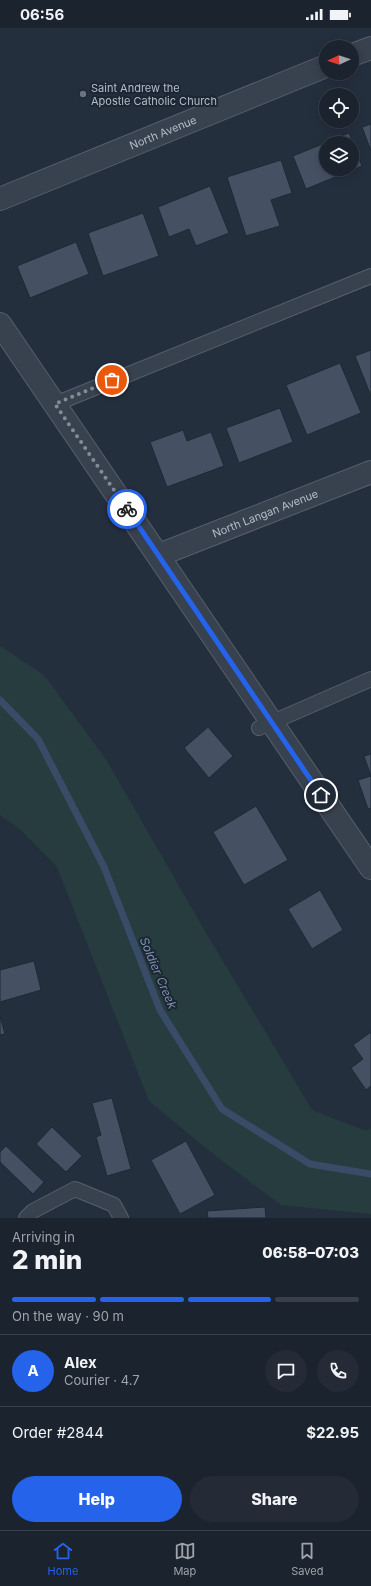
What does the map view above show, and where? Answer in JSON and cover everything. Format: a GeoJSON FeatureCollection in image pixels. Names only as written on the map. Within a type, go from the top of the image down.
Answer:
{"type":"FeatureCollection","features":[{"type":"Feature","properties":{"kind":"street"},"geometry":{"type":"LineString","coordinates":[[359,52],[371,48]]}},
{"type":"Feature","properties":{"kind":"street","name":"North Avenue"},"geometry":{"type":"LineString","coordinates":[[0,199],[319,69]]}},
{"type":"Feature","properties":{"kind":"street"},"geometry":{"type":"LineString","coordinates":[[0,324],[159,555],[265,725],[371,868]]}},
{"type":"Feature","properties":{"kind":"street","name":"North Langan Avenue"},"geometry":{"type":"LineString","coordinates":[[159,555],[371,472]]}},
{"type":"Feature","properties":{"kind":"lane"},"geometry":{"type":"LineString","coordinates":[[55,404],[371,276]]}},
{"type":"Feature","properties":{"kind":"lane"},"geometry":{"type":"LineString","coordinates":[[265,725],[371,680]]}},
{"type":"Feature","properties":{"kind":"lane"},"geometry":{"type":"LineString","coordinates":[[26,1218],[33,1211],[75,1189],[114,1206],[121,1218]]}},
{"type":"Feature","properties":{"kind":"green space"},"geometry":{"type":"Polygon","coordinates":[[[0,646],[45,676],[107,761],[209,938],[312,1110],[366,1131],[371,1128],[371,1214],[281,1205],[212,1153],[149,1101],[57,867],[21,830],[0,815],[0,646]]]}},
{"type":"Feature","properties":{"kind":"building"},"geometry":{"type":"Polygon","coordinates":[[[371,124],[371,151],[362,127],[371,124]]]}},
{"type":"Feature","properties":{"kind":"building"},"geometry":{"type":"Polygon","coordinates":[[[349,133],[350,136],[342,136],[349,133]]]}},
{"type":"Feature","properties":{"kind":"building"},"geometry":{"type":"Polygon","coordinates":[[[319,145],[319,176],[338,176],[306,189],[293,156],[319,145]]]}},
{"type":"Feature","properties":{"kind":"building"},"geometry":{"type":"Polygon","coordinates":[[[359,158],[362,166],[359,167],[359,158]]]}},
{"type":"Feature","properties":{"kind":"building"},"geometry":{"type":"Polygon","coordinates":[[[281,160],[292,193],[271,200],[280,226],[246,236],[227,177],[281,160]]]}},
{"type":"Feature","properties":{"kind":"building"},"geometry":{"type":"Polygon","coordinates":[[[210,186],[229,233],[196,246],[189,229],[169,237],[158,207],[210,186]]]}},
{"type":"Feature","properties":{"kind":"building"},"geometry":{"type":"Polygon","coordinates":[[[143,213],[159,256],[103,276],[88,233],[143,213]]]}},
{"type":"Feature","properties":{"kind":"building"},"geometry":{"type":"Polygon","coordinates":[[[76,242],[89,274],[30,298],[17,266],[76,242]]]}},
{"type":"Feature","properties":{"kind":"building"},"geometry":{"type":"Polygon","coordinates":[[[371,350],[371,396],[355,356],[371,350]]]}},
{"type":"Feature","properties":{"kind":"building"},"geometry":{"type":"Polygon","coordinates":[[[340,363],[361,413],[307,435],[286,385],[340,363]]]}},
{"type":"Feature","properties":{"kind":"building"},"geometry":{"type":"Polygon","coordinates":[[[280,408],[293,442],[239,463],[226,428],[280,408]]]}},
{"type":"Feature","properties":{"kind":"building"},"geometry":{"type":"Polygon","coordinates":[[[183,430],[187,441],[211,432],[224,466],[167,487],[150,442],[183,430]]]}},
{"type":"Feature","properties":{"kind":"building"},"geometry":{"type":"Polygon","coordinates":[[[208,727],[233,756],[209,778],[184,748],[208,727]]]}},
{"type":"Feature","properties":{"kind":"building"},"geometry":{"type":"Polygon","coordinates":[[[371,754],[371,776],[364,756],[371,754]]]}},
{"type":"Feature","properties":{"kind":"building"},"geometry":{"type":"Polygon","coordinates":[[[371,776],[371,808],[368,809],[358,780],[371,776]]]}},
{"type":"Feature","properties":{"kind":"building"},"geometry":{"type":"Polygon","coordinates":[[[256,806],[288,860],[244,885],[213,832],[256,806]]]}},
{"type":"Feature","properties":{"kind":"building"},"geometry":{"type":"Polygon","coordinates":[[[320,890],[343,930],[312,949],[288,909],[320,890]]]}},
{"type":"Feature","properties":{"kind":"building"},"geometry":{"type":"Polygon","coordinates":[[[34,961],[41,990],[0,1002],[0,970],[34,961]]]}},
{"type":"Feature","properties":{"kind":"building"},"geometry":{"type":"Polygon","coordinates":[[[0,1016],[5,1034],[0,1035],[0,1016]]]}},
{"type":"Feature","properties":{"kind":"building"},"geometry":{"type":"Polygon","coordinates":[[[371,1032],[371,1086],[366,1090],[351,1068],[363,1059],[353,1045],[371,1032]]]}},
{"type":"Feature","properties":{"kind":"building"},"geometry":{"type":"Polygon","coordinates":[[[112,1098],[131,1169],[107,1176],[96,1137],[101,1135],[92,1103],[112,1098]]]}},
{"type":"Feature","properties":{"kind":"building"},"geometry":{"type":"Polygon","coordinates":[[[52,1127],[82,1156],[66,1172],[36,1144],[52,1127]]]}},
{"type":"Feature","properties":{"kind":"building"},"geometry":{"type":"Polygon","coordinates":[[[186,1141],[215,1195],[180,1214],[151,1160],[186,1141]]]}},
{"type":"Feature","properties":{"kind":"building"},"geometry":{"type":"Polygon","coordinates":[[[6,1146],[44,1182],[33,1194],[0,1162],[0,1152],[6,1146]]]}},
{"type":"Feature","properties":{"kind":"building"},"geometry":{"type":"Polygon","coordinates":[[[265,1207],[266,1218],[208,1218],[207,1211],[265,1207]]]}},
{"type":"Feature","properties":{"kind":"waterway","name":"Soldier Creek"},"geometry":{"type":"LineString","coordinates":[[0,700],[38,739],[104,867],[160,1010],[222,1109],[310,1164],[371,1174]]}},
{"type":"Feature","properties":{"kind":"way so far"},"geometry":{"type":"LineString","coordinates":[[112,380],[55,404],[127,509]]}},
{"type":"Feature","properties":{"kind":"place","name":"Saint Andrew the Apostle Catholic Church"},"geometry":{"type":"Point","coordinates":[83,94]}},
{"type":"Feature","properties":{"kind":"route"},"geometry":{"type":"LineString","coordinates":[[127,509],[321,795]]}}]}
